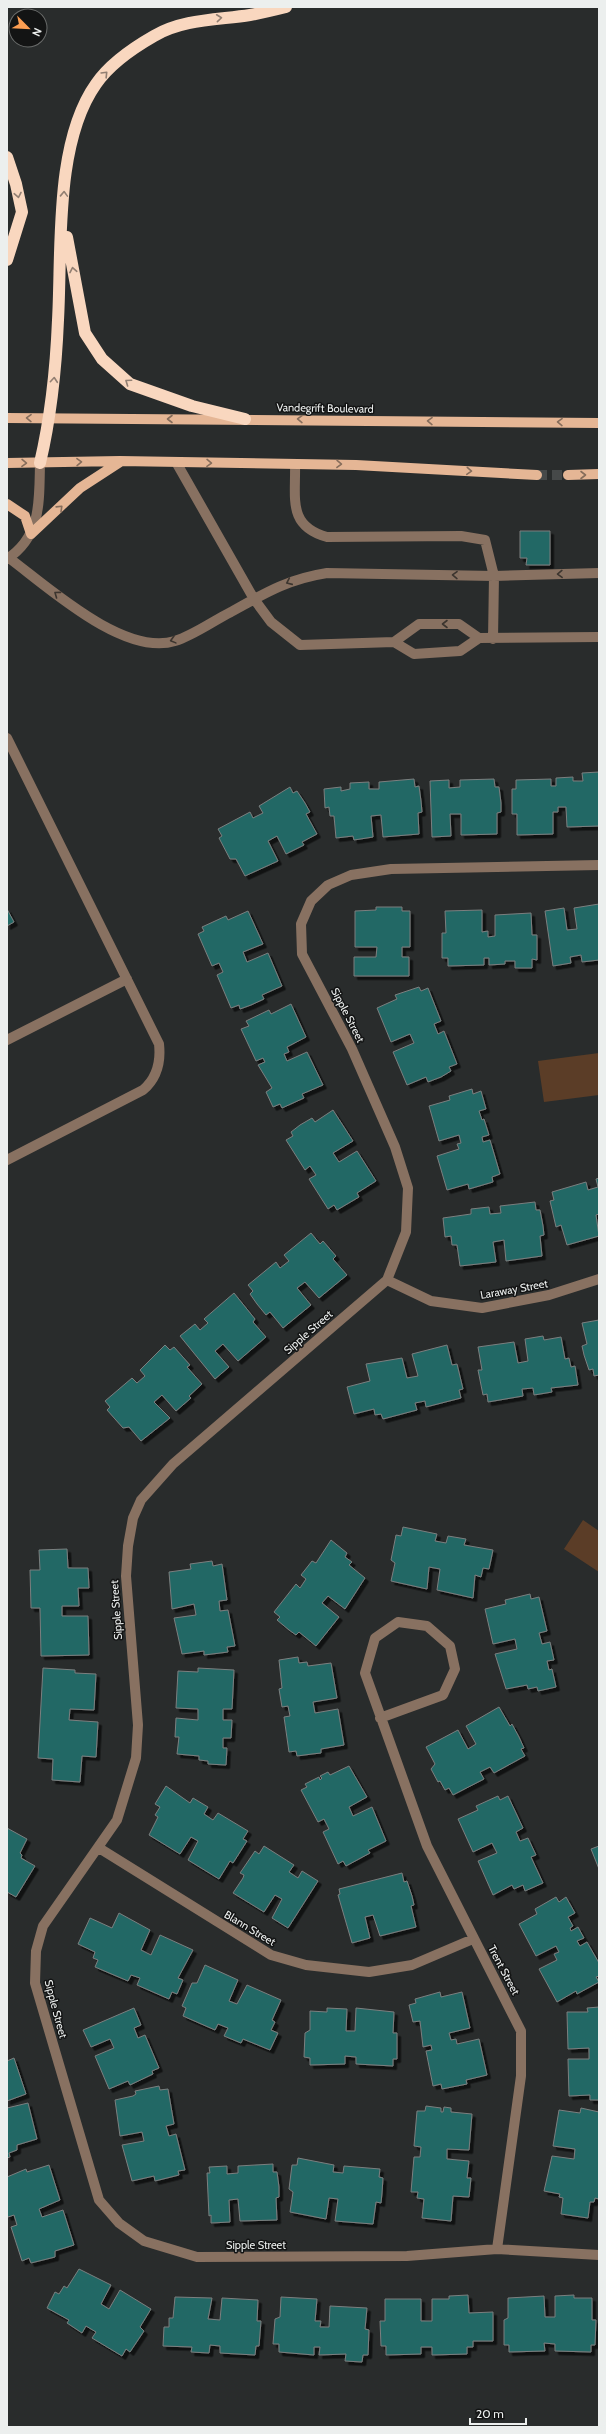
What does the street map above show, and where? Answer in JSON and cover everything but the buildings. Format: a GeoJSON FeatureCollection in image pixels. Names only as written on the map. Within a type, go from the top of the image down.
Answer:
{"type":"FeatureCollection","features":[{"type":"Feature","properties":{"kind":"highway"},"geometry":{"type":"LineString","coordinates":[[40,463],[50,419],[58,321],[63,215],[69,145],[78,118],[96,84],[120,60],[154,36],[203,19],[250,15],[286,7]]}},
{"type":"Feature","properties":{"kind":"highway"},"geometry":{"type":"LineString","coordinates":[[7,157],[16,184],[22,212],[7,260]]}},
{"type":"Feature","properties":{"kind":"highway"},"geometry":{"type":"LineString","coordinates":[[63,215],[85,332],[102,359],[130,384],[192,406],[245,419]]}},
{"type":"Feature","properties":{"kind":"main road","name":"Vandegrift Boulevard"},"geometry":{"type":"LineString","coordinates":[[7,418],[599,423]]}},
{"type":"Feature","properties":{"kind":"main road"},"geometry":{"type":"LineString","coordinates":[[7,504],[25,516],[31,534],[80,488],[120,461]]}},
{"type":"Feature","properties":{"kind":"main road"},"geometry":{"type":"LineString","coordinates":[[7,463],[120,461],[356,464],[537,475]]}},
{"type":"Feature","properties":{"kind":"main road"},"geometry":{"type":"LineString","coordinates":[[568,474],[599,474]]}},
{"type":"Feature","properties":{"kind":"street"},"geometry":{"type":"LineString","coordinates":[[176,462],[254,599],[271,622],[300,644],[394,642],[414,654],[460,651],[480,638]]}},
{"type":"Feature","properties":{"kind":"street"},"geometry":{"type":"LineString","coordinates":[[40,463],[38,508],[31,534],[8,559],[107,630],[130,640],[152,644],[174,641],[254,599],[301,577],[327,574],[494,576],[599,573]]}},
{"type":"Feature","properties":{"kind":"street"},"geometry":{"type":"LineString","coordinates":[[296,464],[296,503],[301,523],[311,532],[327,537],[461,536],[485,540],[494,576],[493,639]]}},
{"type":"Feature","properties":{"kind":"street"},"geometry":{"type":"LineString","coordinates":[[394,642],[419,624],[459,624],[480,638],[493,639],[586,636],[599,637]]}},
{"type":"Feature","properties":{"kind":"street"},"geometry":{"type":"LineString","coordinates":[[586,636],[599,630]]}},
{"type":"Feature","properties":{"kind":"street"},"geometry":{"type":"LineString","coordinates":[[7,738],[160,1044],[159,1065],[150,1084],[120,1103],[7,1160]]}},
{"type":"Feature","properties":{"kind":"street","name":"Sipple Street"},"geometry":{"type":"LineString","coordinates":[[599,865],[392,869],[351,874],[328,885],[311,901],[301,924],[302,954],[352,1049],[394,1148],[408,1188],[406,1232],[387,1280],[173,1464],[141,1500],[134,1518],[128,1546],[126,1576],[138,1725],[136,1758],[117,1820],[99,1848],[43,1926],[36,1952],[35,1983],[99,2200],[119,2224],[144,2242],[197,2257],[407,2256],[498,2249],[599,2255]]}},
{"type":"Feature","properties":{"kind":"street"},"geometry":{"type":"LineString","coordinates":[[7,1040],[127,979]]}},
{"type":"Feature","properties":{"kind":"street","name":"Laraway Street"},"geometry":{"type":"LineString","coordinates":[[387,1280],[430,1301],[482,1308],[549,1295],[599,1278]]}},
{"type":"Feature","properties":{"kind":"street","name":"Trent Street"},"geometry":{"type":"LineString","coordinates":[[380,1718],[443,1695],[455,1669],[450,1646],[427,1626],[398,1622],[375,1638],[365,1673],[380,1718],[427,1846],[473,1939],[503,1991],[522,2031],[521,2076],[498,2249]]}},
{"type":"Feature","properties":{"kind":"street","name":"Blann Street"},"geometry":{"type":"LineString","coordinates":[[99,1848],[271,1955],[306,1965],[369,1972],[412,1964],[473,1939]]}},
{"type":"Feature","properties":{"kind":"shaded area"},"geometry":{"type":"Polygon","coordinates":[[[599,1053],[599,1095],[544,1102],[538,1061],[599,1053]]]}},
{"type":"Feature","properties":{"kind":"shaded area"},"geometry":{"type":"Polygon","coordinates":[[[583,1520],[599,1531],[599,1572],[564,1549],[583,1520]]]}},
{"type":"Feature","properties":{"kind":"tunnel"},"geometry":{"type":"LineString","coordinates":[[537,475],[568,475]]}}]}
